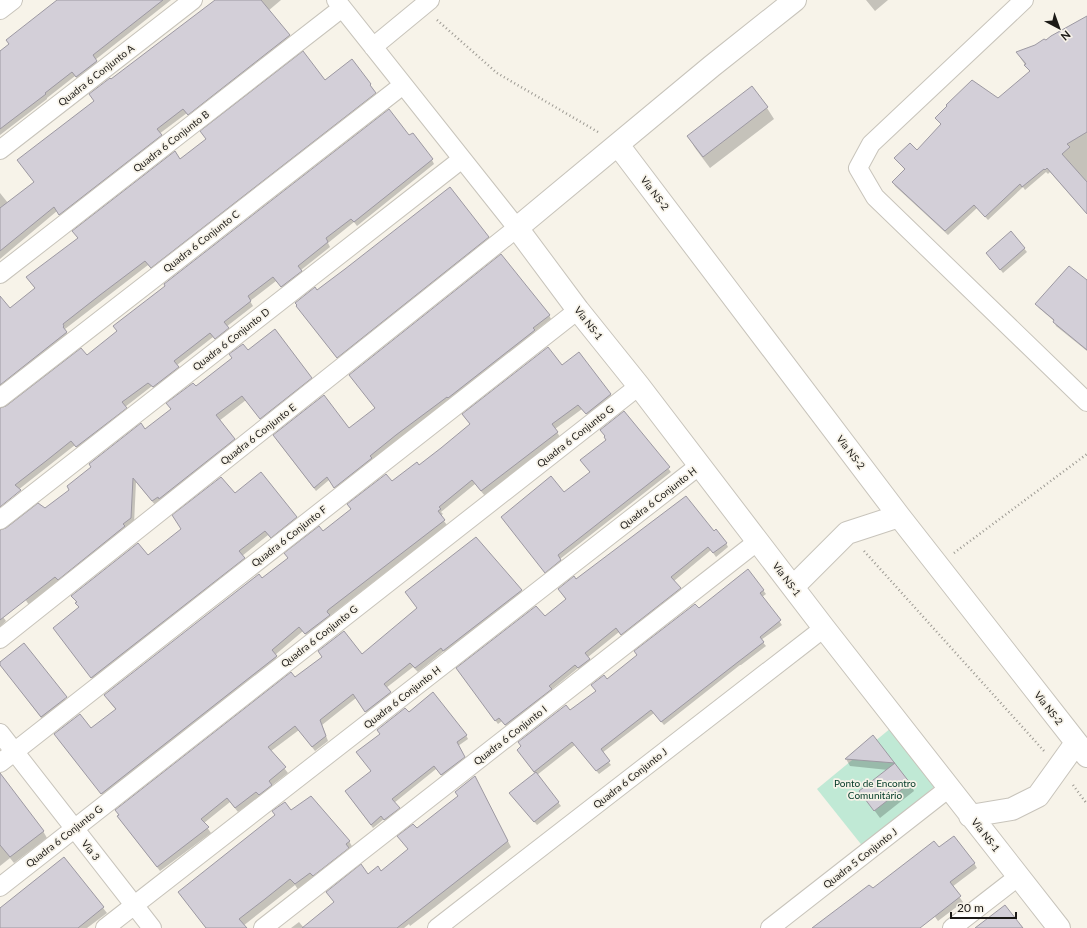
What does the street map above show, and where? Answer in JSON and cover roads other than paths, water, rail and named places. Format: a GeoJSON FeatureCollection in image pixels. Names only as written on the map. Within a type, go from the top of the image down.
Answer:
{"type":"FeatureCollection","features":[{"type":"Feature","properties":{"kind":"main road"},"geometry":{"type":"LineString","coordinates":[[517,228],[712,66],[795,0]]}},
{"type":"Feature","properties":{"kind":"main road","name":"Via NS-2"},"geometry":{"type":"LineString","coordinates":[[618,145],[899,516],[1082,749]]}},
{"type":"Feature","properties":{"kind":"main road","name":"Via NS-1"},"geometry":{"type":"LineString","coordinates":[[517,228],[578,310],[639,386],[824,628],[970,816],[1060,928]]}},
{"type":"Feature","properties":{"kind":"main road"},"geometry":{"type":"LineString","coordinates":[[793,588],[847,533],[899,516]]}},
{"type":"Feature","properties":{"kind":"main road"},"geometry":{"type":"LineString","coordinates":[[970,816],[1012,809],[1038,796],[1059,767],[1082,749]]}},
{"type":"Feature","properties":{"kind":"street"},"geometry":{"type":"LineString","coordinates":[[0,10],[13,0]]}},
{"type":"Feature","properties":{"kind":"street","name":"Quadra 6 Conjunto A"},"geometry":{"type":"LineString","coordinates":[[0,150],[192,0]]}},
{"type":"Feature","properties":{"kind":"street"},"geometry":{"type":"LineString","coordinates":[[1024,0],[871,144],[858,168],[875,197],[1087,402]]}},
{"type":"Feature","properties":{"kind":"street"},"geometry":{"type":"LineString","coordinates":[[373,47],[426,3]]}},
{"type":"Feature","properties":{"kind":"street"},"geometry":{"type":"LineString","coordinates":[[339,4],[517,228]]}},
{"type":"Feature","properties":{"kind":"street","name":"Quadra 6 Conjunto B"},"geometry":{"type":"LineString","coordinates":[[0,274],[339,4]]}},
{"type":"Feature","properties":{"kind":"street","name":"Quadra 6 Conjunto C"},"geometry":{"type":"LineString","coordinates":[[0,398],[403,85]]}},
{"type":"Feature","properties":{"kind":"street","name":"Quadra 6 Conjunto D"},"geometry":{"type":"LineString","coordinates":[[0,520],[462,159]]}},
{"type":"Feature","properties":{"kind":"street","name":"Quadra 6 Conjunto E"},"geometry":{"type":"LineString","coordinates":[[0,639],[517,228]]}},
{"type":"Feature","properties":{"kind":"street","name":"Quadra 6 Conjunto F"},"geometry":{"type":"LineString","coordinates":[[0,763],[578,310]]}},
{"type":"Feature","properties":{"kind":"street","name":"Quadra 6 Conjunto G"},"geometry":{"type":"LineString","coordinates":[[0,887],[639,386]]}},
{"type":"Feature","properties":{"kind":"street","name":"Quadra 6 Conjunto H"},"geometry":{"type":"LineString","coordinates":[[105,928],[700,465]]}},
{"type":"Feature","properties":{"kind":"street","name":"Quadra 6 Conjunto I"},"geometry":{"type":"LineString","coordinates":[[263,928],[758,541]]}},
{"type":"Feature","properties":{"kind":"street","name":"Quadra 6 Conjunto J"},"geometry":{"type":"LineString","coordinates":[[437,928],[824,628]]}},
{"type":"Feature","properties":{"kind":"street","name":"Via 3"},"geometry":{"type":"LineString","coordinates":[[0,733],[152,928]]}},
{"type":"Feature","properties":{"kind":"street","name":"Quadra 5 Conjunto J"},"geometry":{"type":"LineString","coordinates":[[770,928],[949,788]]}},
{"type":"Feature","properties":{"kind":"street"},"geometry":{"type":"LineString","coordinates":[[952,928],[1019,876]]}},
{"type":"Feature","properties":{"kind":"park label","name":"Ponto de Encontro Comunitário"},"geometry":{"type":"Point","coordinates":[875,788]}}]}
